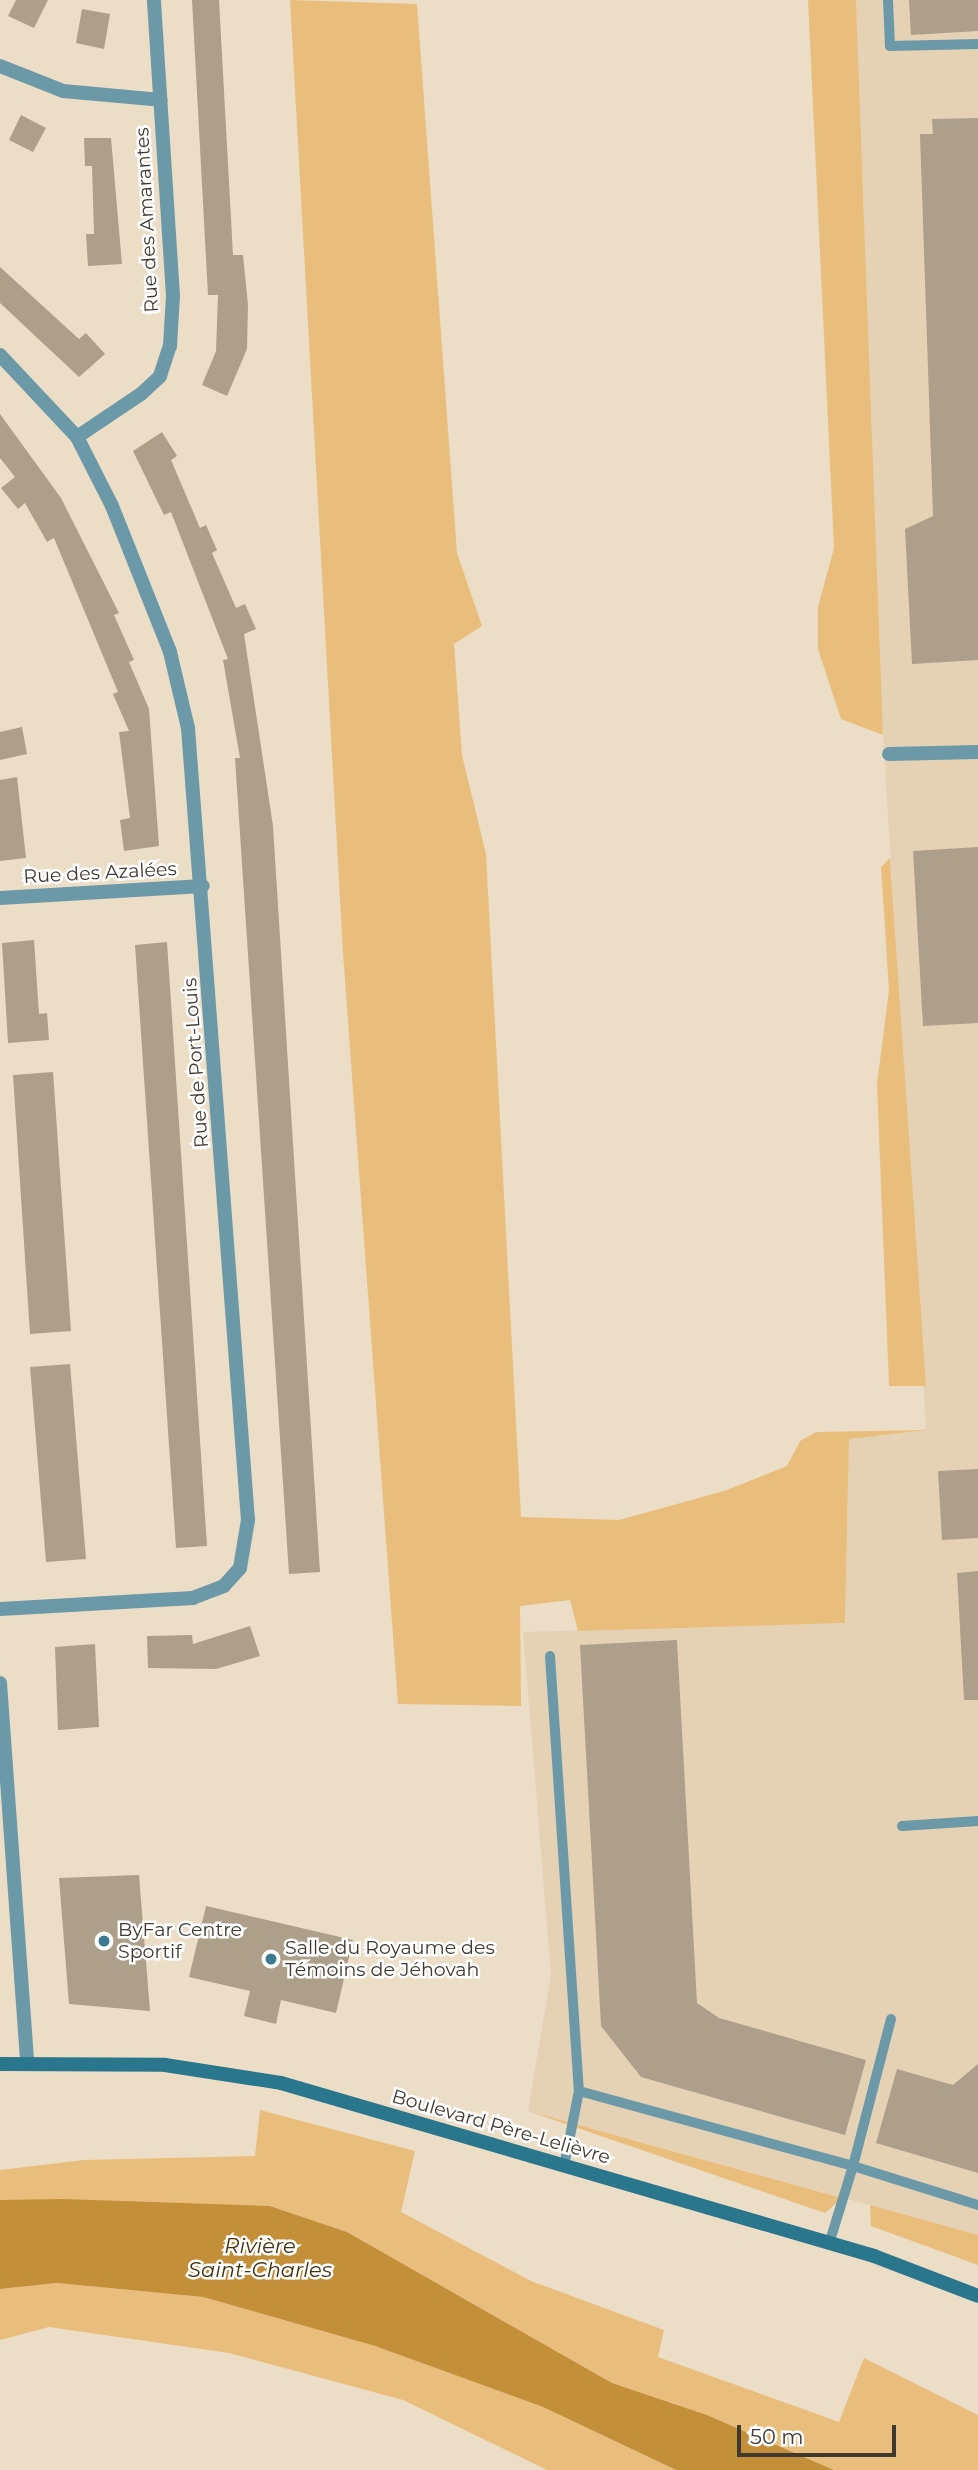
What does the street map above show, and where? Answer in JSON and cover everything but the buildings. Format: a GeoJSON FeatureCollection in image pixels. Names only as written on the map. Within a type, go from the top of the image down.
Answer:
{"type":"FeatureCollection","features":[{"type":"Feature","properties":{"kind":"main road","name":"Boulevard Père-Lelièvre"},"geometry":{"type":"LineString","coordinates":[[0,2064],[165,2065],[257,2078],[829,2244],[978,2296]]}},
{"type":"Feature","properties":{"kind":"street","name":"Rue des Amarantes"},"geometry":{"type":"LineString","coordinates":[[77,437],[141,394],[160,376],[170,346],[173,296],[154,0]]}},
{"type":"Feature","properties":{"kind":"street"},"geometry":{"type":"LineString","coordinates":[[0,66],[63,91],[161,100]]}},
{"type":"Feature","properties":{"kind":"street","name":"Rue de Port-Louis"},"geometry":{"type":"LineString","coordinates":[[0,355],[77,437],[146,582],[170,652],[196,782],[246,1547],[240,1568],[223,1586],[193,1598],[0,1609]]}},
{"type":"Feature","properties":{"kind":"street"},"geometry":{"type":"LineString","coordinates":[[889,754],[978,752]]}},
{"type":"Feature","properties":{"kind":"street","name":"Rue des Azalées"},"geometry":{"type":"LineString","coordinates":[[0,898],[203,886]]}},
{"type":"Feature","properties":{"kind":"street"},"geometry":{"type":"LineString","coordinates":[[0,1683],[27,2063]]}},
{"type":"Feature","properties":{"kind":"lane"},"geometry":{"type":"LineString","coordinates":[[888,0],[890,46],[978,44]]}},
{"type":"Feature","properties":{"kind":"lane"},"geometry":{"type":"LineString","coordinates":[[550,1656],[579,2091],[564,2166]]}},
{"type":"Feature","properties":{"kind":"lane"},"geometry":{"type":"LineString","coordinates":[[902,1826],[978,1821]]}},
{"type":"Feature","properties":{"kind":"lane"},"geometry":{"type":"LineString","coordinates":[[829,2244],[853,2166],[891,2020]]}},
{"type":"Feature","properties":{"kind":"lane"},"geometry":{"type":"LineString","coordinates":[[579,2091],[853,2166],[978,2205]]}},
{"type":"Feature","properties":{"kind":"shaded area"},"geometry":{"type":"Polygon","coordinates":[[[290,0],[417,4],[457,553],[482,626],[454,644],[462,755],[486,854],[521,1517],[619,1520],[724,1491],[787,1466],[800,1441],[816,1432],[926,1430],[849,1439],[845,1623],[578,1631],[570,1600],[520,1606],[521,1706],[398,1704],[343,953],[290,0]]]}},
{"type":"Feature","properties":{"kind":"shaded area"},"geometry":{"type":"Polygon","coordinates":[[[808,0],[856,0],[883,735],[841,719],[818,649],[818,607],[834,548],[808,0]]]}},
{"type":"Feature","properties":{"kind":"shaded area"},"geometry":{"type":"Polygon","coordinates":[[[856,0],[978,0],[978,2235],[528,2111],[551,1975],[523,1632],[845,1623],[849,1439],[926,1429],[883,735],[856,0]]]}},
{"type":"Feature","properties":{"kind":"shaded area"},"geometry":{"type":"Polygon","coordinates":[[[890,858],[926,1386],[889,1386],[877,1084],[889,990],[881,867],[890,858]]]}},
{"type":"Feature","properties":{"kind":"shaded area"},"geometry":{"type":"Polygon","coordinates":[[[260,2110],[415,2151],[401,2212],[531,2281],[664,2330],[658,2357],[839,2422],[864,2358],[978,2415],[978,2470],[834,2470],[707,2415],[612,2383],[347,2232],[270,2206],[0,2200],[0,2170],[84,2160],[255,2156],[260,2110]]]}},
{"type":"Feature","properties":{"kind":"shaded area"},"geometry":{"type":"Polygon","coordinates":[[[528,2111],[842,2198],[825,2213],[528,2111]]]}},
{"type":"Feature","properties":{"kind":"shaded area"},"geometry":{"type":"Polygon","coordinates":[[[870,2205],[978,2235],[978,2265],[871,2226],[870,2205]]]}},
{"type":"Feature","properties":{"kind":"shaded area"},"geometry":{"type":"Polygon","coordinates":[[[57,2283],[203,2297],[375,2346],[543,2407],[676,2470],[547,2470],[403,2400],[229,2353],[49,2327],[0,2340],[0,2289],[57,2283]]]}},
{"type":"Feature","properties":{"kind":"water","name":"Rivière Saint-Charles"},"geometry":{"type":"Polygon","coordinates":[[[62,2199],[270,2206],[347,2232],[612,2383],[707,2415],[834,2470],[676,2470],[543,2407],[375,2346],[203,2297],[57,2283],[0,2289],[0,2200],[62,2199]]]}},
{"type":"Feature","properties":{"kind":"place","name":"ByFar Centre Sportif"},"geometry":{"type":"Point","coordinates":[104,1941]}},
{"type":"Feature","properties":{"kind":"place","name":"Salle du Royaume des Témoins de Jéhovah"},"geometry":{"type":"Point","coordinates":[271,1959]}}]}
